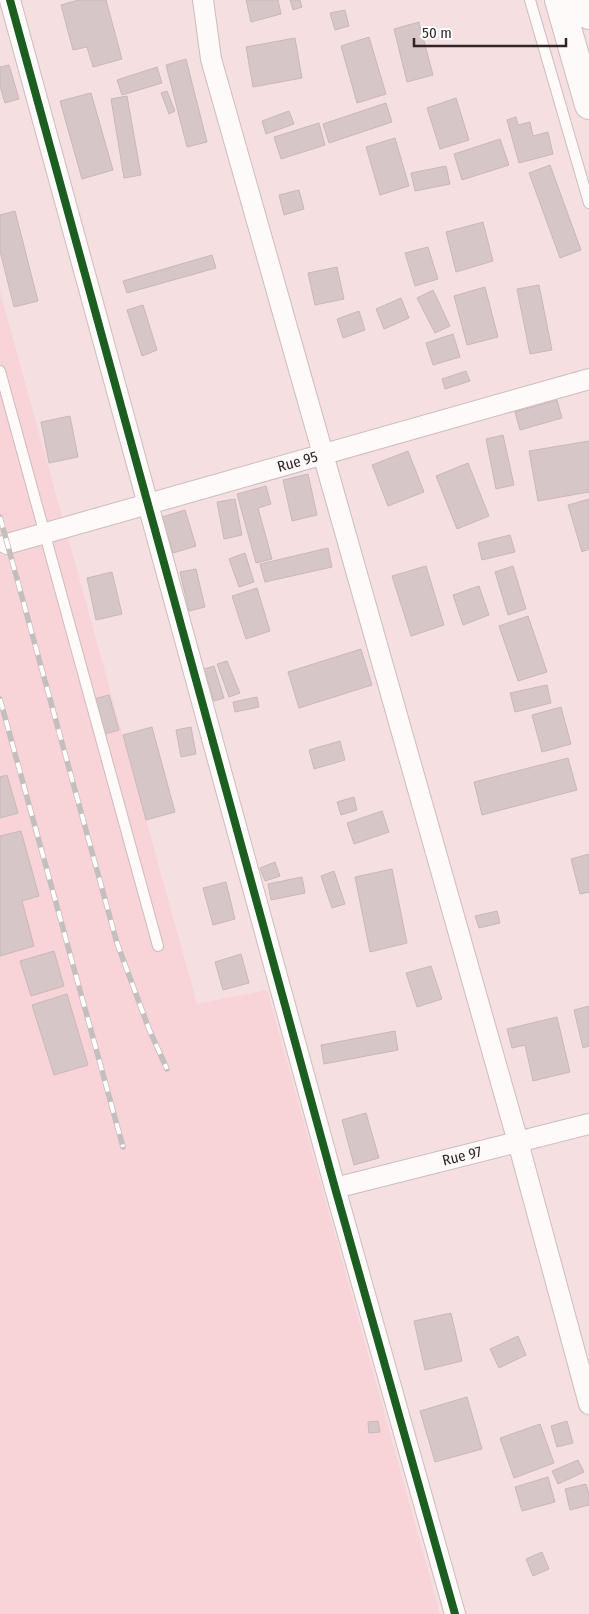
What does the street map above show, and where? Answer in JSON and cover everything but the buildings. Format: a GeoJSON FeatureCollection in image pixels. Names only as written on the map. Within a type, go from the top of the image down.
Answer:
{"type":"FeatureCollection","features":[{"type":"Feature","properties":{"kind":"main road"},"geometry":{"type":"LineString","coordinates":[[559,0],[589,104]]}},
{"type":"Feature","properties":{"kind":"main road"},"geometry":{"type":"LineString","coordinates":[[585,0],[589,15]]}},
{"type":"Feature","properties":{"kind":"street"},"geometry":{"type":"LineString","coordinates":[[10,0],[335,1188],[455,1614]]}},
{"type":"Feature","properties":{"kind":"street"},"geometry":{"type":"LineString","coordinates":[[203,0],[211,59],[518,1142],[589,1404]]}},
{"type":"Feature","properties":{"kind":"street","name":"Rue 95"},"geometry":{"type":"LineString","coordinates":[[4,545],[589,379]]}},
{"type":"Feature","properties":{"kind":"street","name":"Rue 97"},"geometry":{"type":"LineString","coordinates":[[335,1188],[589,1124]]}},
{"type":"Feature","properties":{"kind":"lane"},"geometry":{"type":"LineString","coordinates":[[530,0],[589,203]]}},
{"type":"Feature","properties":{"kind":"lane"},"geometry":{"type":"LineString","coordinates":[[0,371],[158,946]]}},
{"type":"Feature","properties":{"kind":"shaded area"},"geometry":{"type":"Polygon","coordinates":[[[0,292],[197,1004],[267,990],[440,1614],[0,1614],[0,292]]]}},
{"type":"Feature","properties":{"kind":"railway"},"geometry":{"type":"LineString","coordinates":[[0,517],[117,943],[149,1029],[167,1069]]}},
{"type":"Feature","properties":{"kind":"railway"},"geometry":{"type":"LineString","coordinates":[[0,699],[123,1147]]}},
{"type":"Feature","properties":{"kind":"cycle path"},"geometry":{"type":"LineString","coordinates":[[10,0],[335,1188],[455,1614]]}}]}
